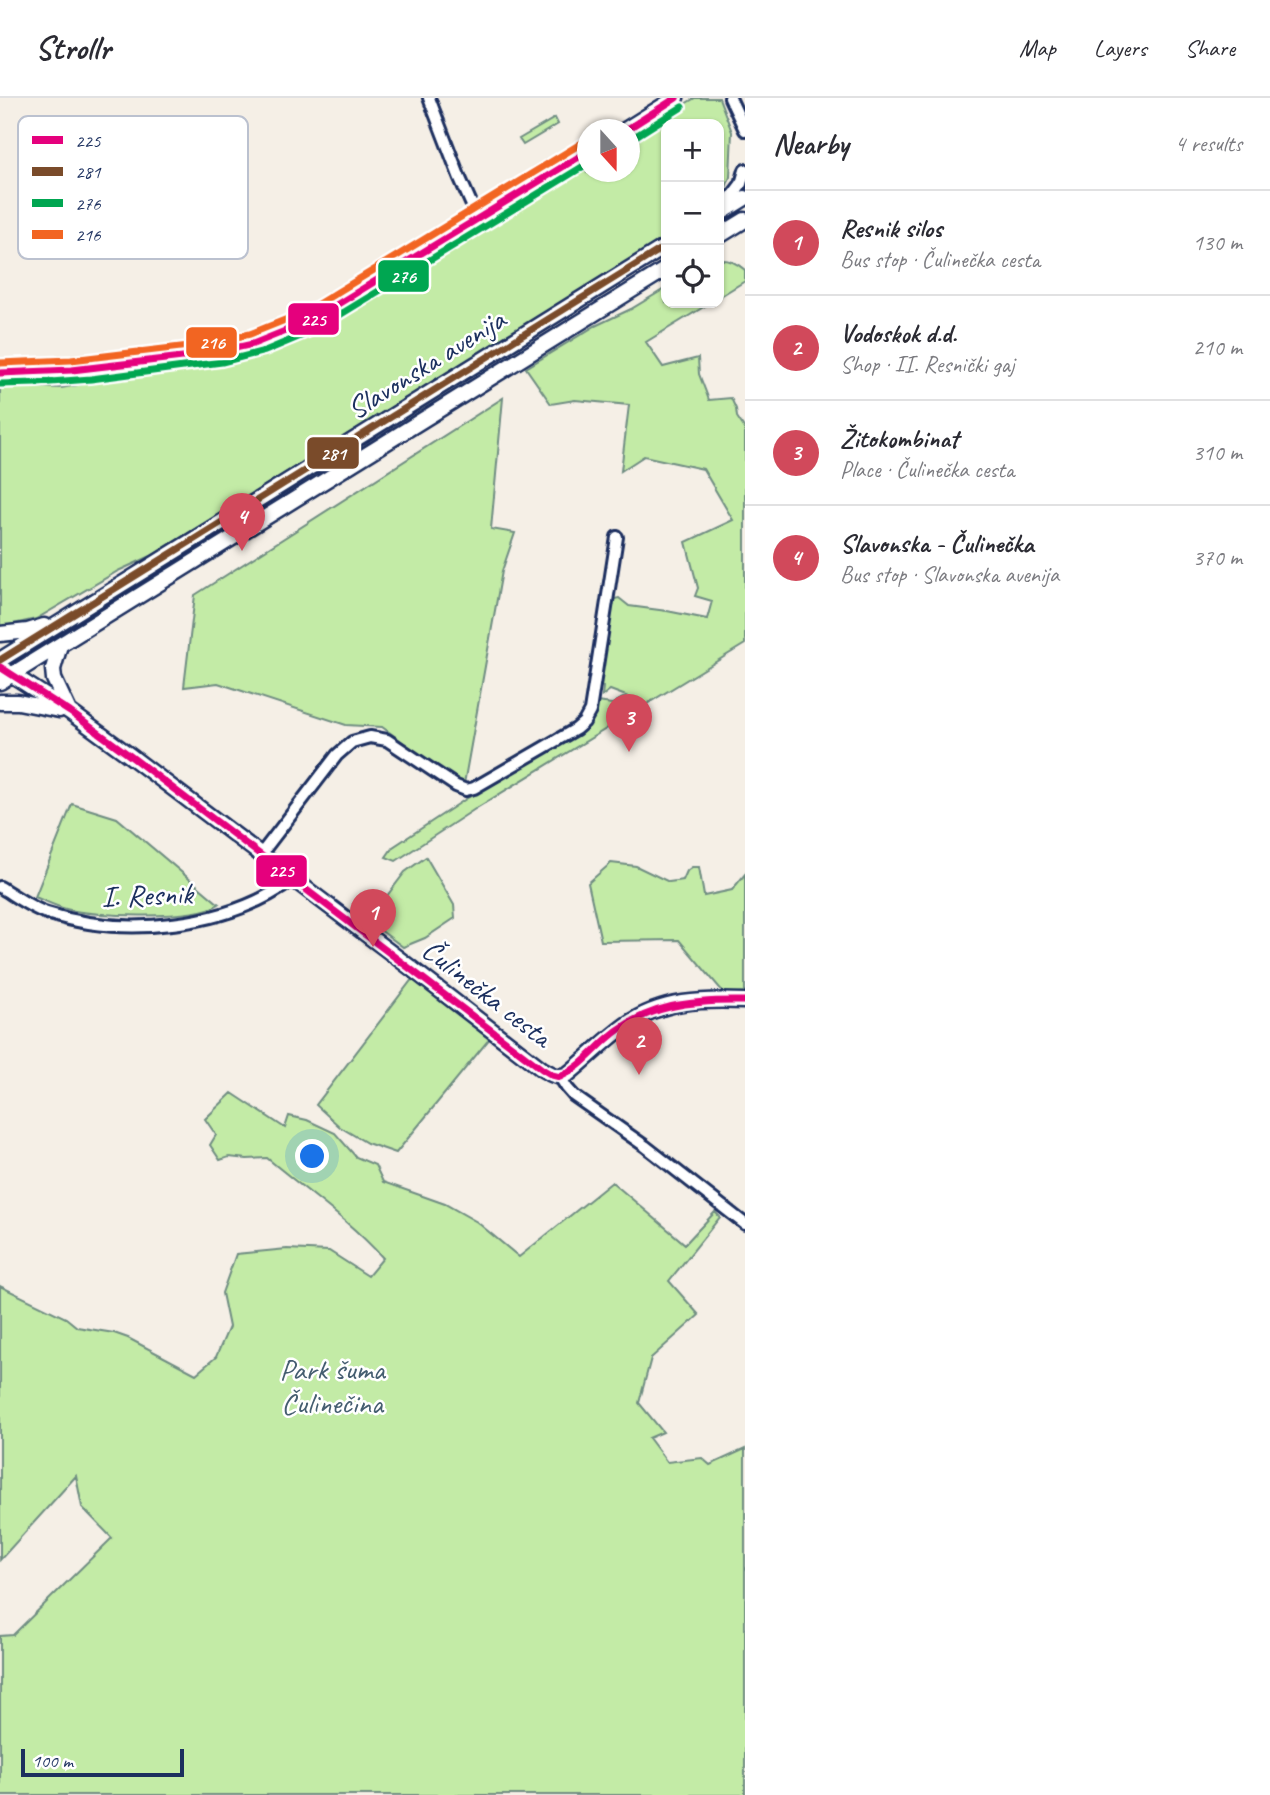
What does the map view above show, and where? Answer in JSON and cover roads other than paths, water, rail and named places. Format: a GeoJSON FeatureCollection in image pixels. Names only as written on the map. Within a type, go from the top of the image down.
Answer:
{"type":"FeatureCollection","features":[{"type":"Feature","properties":{"kind":"main road"},"geometry":{"type":"LineString","coordinates":[[640,121],[676,98]]}},
{"type":"Feature","properties":{"kind":"main road"},"geometry":{"type":"LineString","coordinates":[[0,373],[81,371],[204,355],[243,347],[321,314],[577,158]]}},
{"type":"Feature","properties":{"kind":"main road"},"geometry":{"type":"LineString","coordinates":[[724,211],[745,198]]}},
{"type":"Feature","properties":{"kind":"main road"},"geometry":{"type":"LineString","coordinates":[[724,233],[745,220]]}},
{"type":"Feature","properties":{"kind":"main road","name":"Slavonska avenija"},"geometry":{"type":"LineString","coordinates":[[0,660],[661,249]]}},
{"type":"Feature","properties":{"kind":"main road","name":"Slavonska avenija"},"geometry":{"type":"LineString","coordinates":[[4,675],[60,645],[661,273]]}},
{"type":"Feature","properties":{"kind":"main road"},"geometry":{"type":"LineString","coordinates":[[0,634],[28,631],[59,622]]}},
{"type":"Feature","properties":{"kind":"main road"},"geometry":{"type":"LineString","coordinates":[[60,645],[53,669],[54,678],[70,712]]}},
{"type":"Feature","properties":{"kind":"main road","name":"Čulinečka cesta"},"geometry":{"type":"LineString","coordinates":[[4,675],[70,712],[542,1069],[560,1077]]}},
{"type":"Feature","properties":{"kind":"main road"},"geometry":{"type":"LineString","coordinates":[[0,702],[18,702],[70,712]]}},
{"type":"Feature","properties":{"kind":"main road"},"geometry":{"type":"LineString","coordinates":[[560,1077],[574,1069],[628,1023],[646,1014],[686,1001],[745,1001]]}},
{"type":"Feature","properties":{"kind":"street"},"geometry":{"type":"LineString","coordinates":[[429,98],[478,219]]}},
{"type":"Feature","properties":{"kind":"street"},"geometry":{"type":"LineString","coordinates":[[730,98],[745,130]]}},
{"type":"Feature","properties":{"kind":"street"},"geometry":{"type":"LineString","coordinates":[[724,207],[741,184],[745,170]]}},
{"type":"Feature","properties":{"kind":"street"},"geometry":{"type":"LineString","coordinates":[[261,854],[337,755],[352,742],[370,737],[387,740],[466,790],[474,788],[584,722],[590,711],[617,537]]}},
{"type":"Feature","properties":{"kind":"street","name":"I. Resnik"},"geometry":{"type":"LineString","coordinates":[[0,887],[44,912],[102,925],[139,926],[217,916],[272,894],[294,879]]}},
{"type":"Feature","properties":{"kind":"street","name":"Čulinečka cesta"},"geometry":{"type":"LineString","coordinates":[[560,1077],[574,1096],[645,1146],[745,1224]]}},
{"type":"Feature","properties":{"kind":"place","name":"Slavonska - Čulinečka"},"geometry":{"type":"Point","coordinates":[242,551]}},
{"type":"Feature","properties":{"kind":"place","name":"Žitokombinat"},"geometry":{"type":"Point","coordinates":[629,752]}},
{"type":"Feature","properties":{"kind":"place","name":"Resnik silos"},"geometry":{"type":"Point","coordinates":[373,947]}},
{"type":"Feature","properties":{"kind":"place","name":"Vodoskok d.d."},"geometry":{"type":"Point","coordinates":[639,1075]}},
{"type":"Feature","properties":{"kind":"park label","name":"Park šuma Čulinečina"},"geometry":{"type":"Point","coordinates":[332,1386]}}]}
